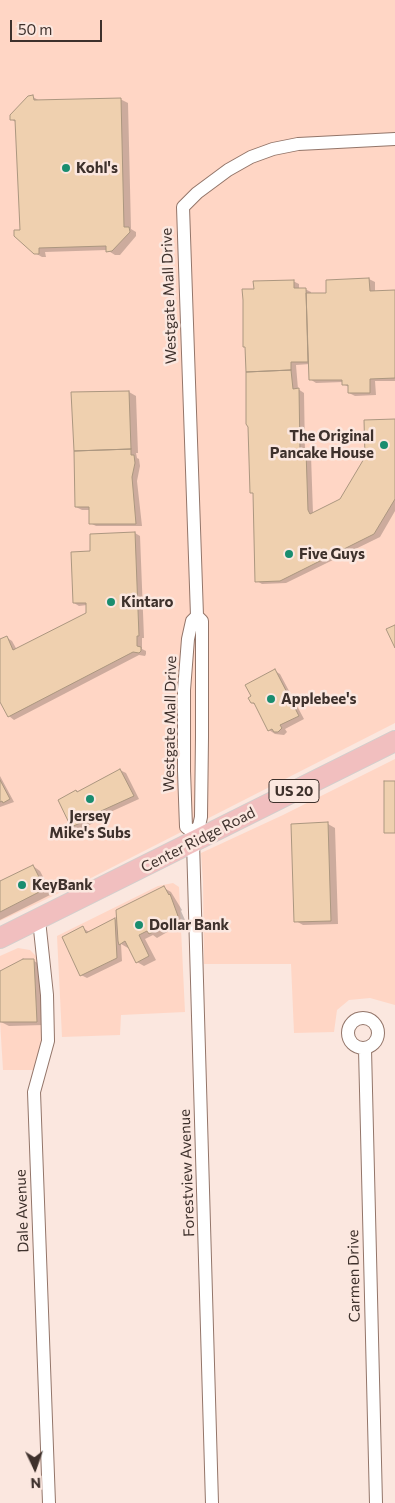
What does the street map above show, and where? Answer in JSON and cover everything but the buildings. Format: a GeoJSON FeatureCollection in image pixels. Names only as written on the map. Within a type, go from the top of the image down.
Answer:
{"type":"FeatureCollection","features":[{"type":"Feature","properties":{"kind":"main road","name":"Center Ridge Road"},"geometry":{"type":"LineString","coordinates":[[0,938],[39,920],[193,837],[395,741]]}},
{"type":"Feature","properties":{"kind":"street","name":"Westgate Mall Drive"},"geometry":{"type":"LineString","coordinates":[[197,616],[192,621],[188,639],[184,690],[186,827],[193,837],[201,817],[202,621],[197,616],[183,207],[228,170],[260,154],[298,144],[395,139]]}},
{"type":"Feature","properties":{"kind":"street","name":"Forestview Avenue"},"geometry":{"type":"LineString","coordinates":[[193,837],[212,1503]]}},
{"type":"Feature","properties":{"kind":"street","name":"Dale Avenue"},"geometry":{"type":"LineString","coordinates":[[39,920],[47,995],[48,1041],[34,1092],[49,1503]]}},
{"type":"Feature","properties":{"kind":"street","name":"Carmen Drive"},"geometry":{"type":"LineString","coordinates":[[365,1048],[376,1503]]}},
{"type":"Feature","properties":{"kind":"shaded area"},"geometry":{"type":"Polygon","coordinates":[[[0,0],[395,0],[395,723],[93,877],[0,921],[0,0]]]}},
{"type":"Feature","properties":{"kind":"shaded area"},"geometry":{"type":"Polygon","coordinates":[[[395,759],[395,1005],[370,998],[349,1000],[337,1010],[334,1032],[294,1033],[291,964],[204,964],[201,853],[283,815],[395,759]]]}},
{"type":"Feature","properties":{"kind":"shaded area"},"geometry":{"type":"Polygon","coordinates":[[[173,883],[179,887],[185,1012],[121,1015],[120,1035],[62,1037],[57,936],[158,886],[173,883]]]}},
{"type":"Feature","properties":{"kind":"shaded area"},"geometry":{"type":"Polygon","coordinates":[[[18,948],[30,950],[40,960],[43,1028],[42,1050],[37,1070],[3,1070],[0,1021],[0,956],[18,948]]]}},
{"type":"Feature","properties":{"kind":"place","name":"Kohl's"},"geometry":{"type":"Point","coordinates":[66,168]}},
{"type":"Feature","properties":{"kind":"place","name":"The Original Pancake House"},"geometry":{"type":"Point","coordinates":[384,445]}},
{"type":"Feature","properties":{"kind":"place","name":"Five Guys"},"geometry":{"type":"Point","coordinates":[289,554]}},
{"type":"Feature","properties":{"kind":"place","name":"Kintaro"},"geometry":{"type":"Point","coordinates":[111,602]}},
{"type":"Feature","properties":{"kind":"place","name":"Applebee's"},"geometry":{"type":"Point","coordinates":[271,699]}},
{"type":"Feature","properties":{"kind":"place","name":"Jersey Mike's Subs"},"geometry":{"type":"Point","coordinates":[90,799]}},
{"type":"Feature","properties":{"kind":"place","name":"KeyBank"},"geometry":{"type":"Point","coordinates":[22,885]}},
{"type":"Feature","properties":{"kind":"place","name":"Dollar Bank"},"geometry":{"type":"Point","coordinates":[139,925]}}]}
